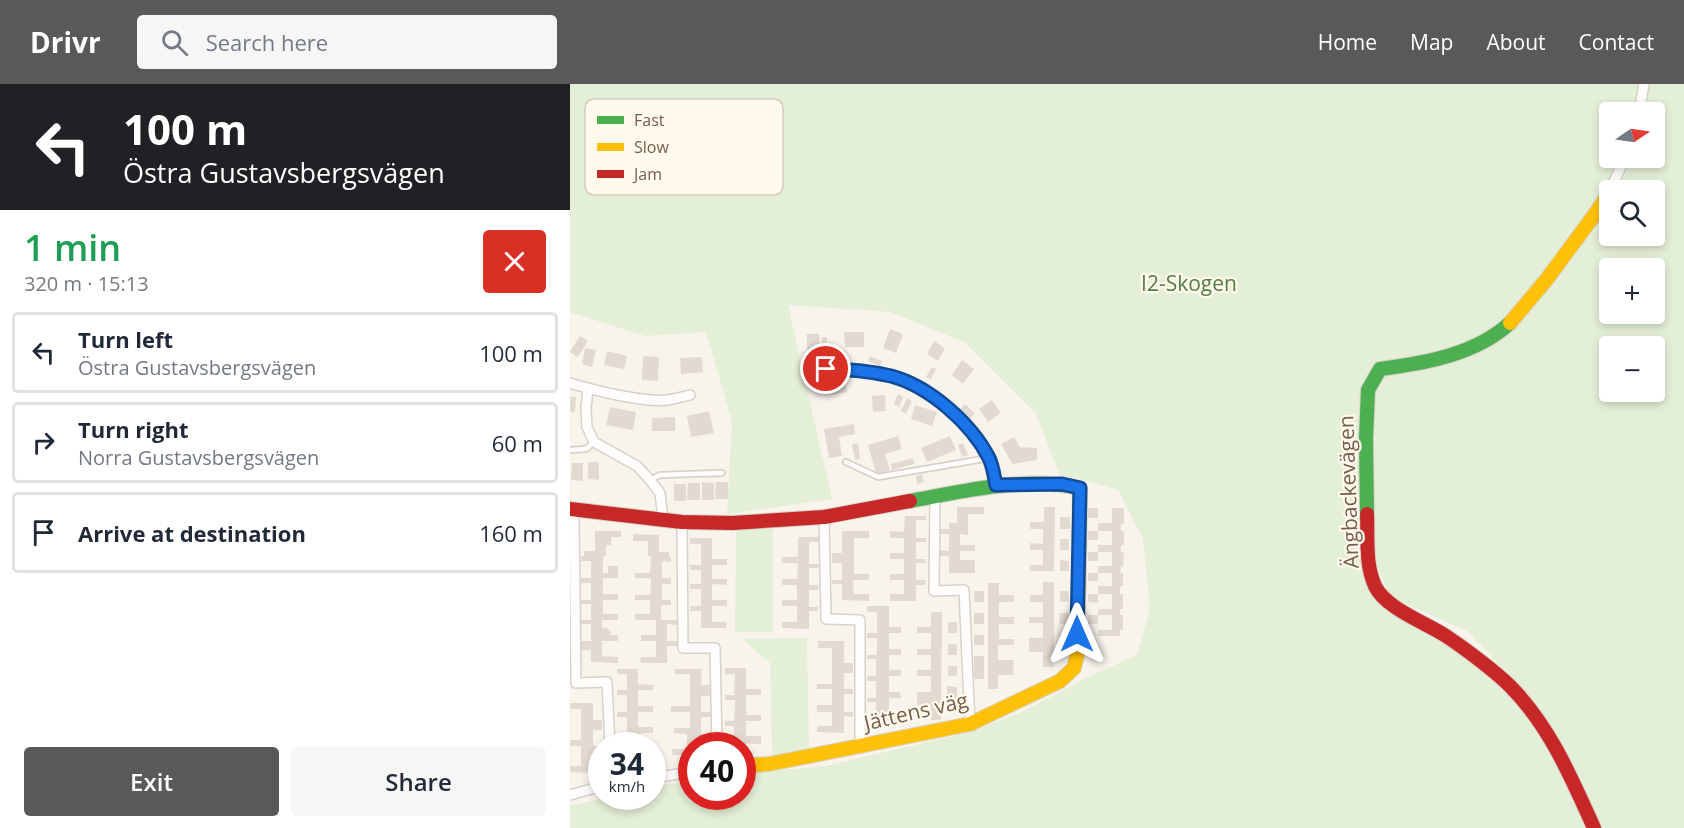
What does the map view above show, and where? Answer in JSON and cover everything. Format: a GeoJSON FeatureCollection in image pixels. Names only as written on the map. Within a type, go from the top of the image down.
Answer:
{"type":"FeatureCollection","features":[{"type":"Feature","properties":{"kind":"street"},"geometry":{"type":"LineString","coordinates":[[1641,102],[1644,84]]}},
{"type":"Feature","properties":{"kind":"street","name":"Ängbackevägen"},"geometry":{"type":"LineString","coordinates":[[1594,828],[1565,763],[1535,713],[1509,685],[1492,671],[1448,637],[1385,600],[1376,588],[1368,565],[1366,439],[1368,390],[1380,369],[1444,357],[1489,339],[1501,330],[1530,299],[1599,209]]}},
{"type":"Feature","properties":{"kind":"street"},"geometry":{"type":"LineString","coordinates":[[609,732],[607,682],[576,683],[572,509],[682,522],[732,523],[824,517],[893,506],[996,485],[990,459],[978,440],[945,405],[918,388],[893,377],[858,370],[826,369]]}},
{"type":"Feature","properties":{"kind":"street"},"geometry":{"type":"LineString","coordinates":[[570,383],[629,397],[665,401],[690,395]]}},
{"type":"Feature","properties":{"kind":"street"},"geometry":{"type":"LineString","coordinates":[[588,389],[587,427],[594,442],[636,466],[650,480],[660,493],[663,519]]}},
{"type":"Feature","properties":{"kind":"street","name":"Jättens väg"},"geometry":{"type":"LineString","coordinates":[[756,765],[860,747],[970,723],[1060,681],[1074,668],[1077,655],[1080,488],[1062,484],[996,485]]}},
{"type":"Feature","properties":{"kind":"street"},"geometry":{"type":"LineString","coordinates":[[935,496],[934,591],[964,590],[970,723]]}},
{"type":"Feature","properties":{"kind":"street"},"geometry":{"type":"LineString","coordinates":[[824,517],[826,619],[860,620],[860,747]]}},
{"type":"Feature","properties":{"kind":"street"},"geometry":{"type":"LineString","coordinates":[[682,522],[682,648],[715,648],[717,732]]}},
{"type":"Feature","properties":{"kind":"street"},"geometry":{"type":"LineString","coordinates":[[570,795],[588,790]]}},
{"type":"Feature","properties":{"kind":"lane"},"geometry":{"type":"LineString","coordinates":[[570,450],[586,449],[594,442]]}},
{"type":"Feature","properties":{"kind":"lane"},"geometry":{"type":"LineString","coordinates":[[846,462],[878,477],[990,459]]}},
{"type":"Feature","properties":{"kind":"lane"},"geometry":{"type":"LineString","coordinates":[[650,480],[660,475],[722,473]]}},
{"type":"Feature","properties":{"kind":"green space","name":"I2-Skogen"},"geometry":{"type":"Polygon","coordinates":[[[570,84],[1639,84],[1636,102],[1599,102],[1599,168],[1614,168],[1608,180],[1599,180],[1598,201],[1525,296],[1487,334],[1443,351],[1377,364],[1360,392],[1361,568],[1370,595],[1384,608],[1445,643],[1499,684],[1531,716],[1561,766],[1589,828],[570,828],[570,806],[588,802],[588,810],[666,810],[666,784],[678,783],[678,810],[756,810],[756,773],[825,766],[966,733],[1020,713],[1090,676],[1137,655],[1150,609],[1143,539],[1118,490],[1077,478],[1060,476],[1036,414],[964,342],[890,312],[788,305],[832,499],[727,514],[732,422],[706,332],[645,336],[570,312],[570,84]]]}},
{"type":"Feature","properties":{"kind":"green space"},"geometry":{"type":"Polygon","coordinates":[[[1649,84],[1684,84],[1684,828],[1598,828],[1569,759],[1537,704],[1467,631],[1390,597],[1376,562],[1371,532],[1374,389],[1388,373],[1491,345],[1513,329],[1568,265],[1599,220],[1599,246],[1665,246],[1665,180],[1622,180],[1627,168],[1665,168],[1665,102],[1646,102],[1649,84]]]}},
{"type":"Feature","properties":{"kind":"green space"},"geometry":{"type":"Polygon","coordinates":[[[736,529],[773,529],[773,632],[735,632],[736,529]]]}},
{"type":"Feature","properties":{"kind":"green space"},"geometry":{"type":"Polygon","coordinates":[[[807,638],[809,748],[772,756],[770,663],[742,639],[807,638]]]}},
{"type":"Feature","properties":{"kind":"building"},"geometry":{"type":"Polygon","coordinates":[[[890,329],[903,334],[896,353],[883,348],[890,329]]]}},
{"type":"Feature","properties":{"kind":"building"},"geometry":{"type":"Polygon","coordinates":[[[844,332],[864,332],[864,347],[845,347],[844,332]]]}},
{"type":"Feature","properties":{"kind":"building"},"geometry":{"type":"Polygon","coordinates":[[[807,334],[819,334],[820,350],[807,350],[807,334]]]}},
{"type":"Feature","properties":{"kind":"building"},"geometry":{"type":"Polygon","coordinates":[[[580,336],[588,341],[578,357],[570,352],[580,336]]]}},
{"type":"Feature","properties":{"kind":"building"},"geometry":{"type":"Polygon","coordinates":[[[822,337],[827,337],[827,349],[822,349],[822,337]]]}},
{"type":"Feature","properties":{"kind":"building"},"geometry":{"type":"Polygon","coordinates":[[[934,341],[945,348],[938,361],[927,354],[934,341]]]}},
{"type":"Feature","properties":{"kind":"building"},"geometry":{"type":"Polygon","coordinates":[[[585,348],[596,350],[592,367],[582,364],[585,348]]]}},
{"type":"Feature","properties":{"kind":"building"},"geometry":{"type":"Polygon","coordinates":[[[607,351],[627,356],[624,369],[604,365],[607,351]]]}},
{"type":"Feature","properties":{"kind":"building"},"geometry":{"type":"Polygon","coordinates":[[[643,356],[659,357],[658,381],[642,380],[643,356]]]}},
{"type":"Feature","properties":{"kind":"building"},"geometry":{"type":"Polygon","coordinates":[[[870,356],[882,361],[880,366],[868,361],[870,356]]]}},
{"type":"Feature","properties":{"kind":"building"},"geometry":{"type":"Polygon","coordinates":[[[702,357],[703,372],[681,374],[680,358],[702,357]]]}},
{"type":"Feature","properties":{"kind":"building"},"geometry":{"type":"Polygon","coordinates":[[[962,360],[974,369],[963,384],[952,375],[962,360]]]}},
{"type":"Feature","properties":{"kind":"building"},"geometry":{"type":"Polygon","coordinates":[[[932,367],[936,369],[931,379],[926,377],[932,367]]]}},
{"type":"Feature","properties":{"kind":"building"},"geometry":{"type":"Polygon","coordinates":[[[845,381],[847,392],[831,395],[829,384],[845,381]]]}},
{"type":"Feature","properties":{"kind":"building"},"geometry":{"type":"Polygon","coordinates":[[[898,394],[903,397],[899,407],[894,404],[898,394]]]}},
{"type":"Feature","properties":{"kind":"building"},"geometry":{"type":"Polygon","coordinates":[[[885,395],[886,411],[873,412],[872,396],[885,395]]]}},
{"type":"Feature","properties":{"kind":"building"},"geometry":{"type":"Polygon","coordinates":[[[570,397],[576,397],[575,412],[570,412],[570,397]]]}},
{"type":"Feature","properties":{"kind":"building"},"geometry":{"type":"Polygon","coordinates":[[[907,398],[912,401],[906,414],[901,411],[907,398]]]}},
{"type":"Feature","properties":{"kind":"building"},"geometry":{"type":"Polygon","coordinates":[[[992,400],[1001,413],[988,422],[979,409],[992,400]]]}},
{"type":"Feature","properties":{"kind":"building"},"geometry":{"type":"Polygon","coordinates":[[[965,404],[975,413],[970,419],[960,409],[965,404]]]}},
{"type":"Feature","properties":{"kind":"building"},"geometry":{"type":"Polygon","coordinates":[[[915,405],[937,412],[932,426],[911,419],[915,405]]]}},
{"type":"Feature","properties":{"kind":"building"},"geometry":{"type":"Polygon","coordinates":[[[610,407],[636,412],[633,430],[606,425],[610,407]]]}},
{"type":"Feature","properties":{"kind":"building"},"geometry":{"type":"Polygon","coordinates":[[[709,411],[714,433],[691,437],[687,416],[709,411]]]}},
{"type":"Feature","properties":{"kind":"building"},"geometry":{"type":"Polygon","coordinates":[[[675,417],[675,431],[652,431],[652,418],[675,417]]]}},
{"type":"Feature","properties":{"kind":"building"},"geometry":{"type":"Polygon","coordinates":[[[854,424],[855,434],[839,437],[842,456],[829,458],[824,429],[854,424]]]}},
{"type":"Feature","properties":{"kind":"building"},"geometry":{"type":"Polygon","coordinates":[[[898,436],[902,449],[885,454],[890,470],[876,474],[868,445],[898,436]]]}},
{"type":"Feature","properties":{"kind":"building"},"geometry":{"type":"Polygon","coordinates":[[[950,436],[956,450],[927,462],[921,448],[950,436]]]}},
{"type":"Feature","properties":{"kind":"building"},"geometry":{"type":"Polygon","coordinates":[[[1014,437],[1020,447],[1037,448],[1037,460],[1012,464],[1001,444],[1014,437]]]}},
{"type":"Feature","properties":{"kind":"building"},"geometry":{"type":"Polygon","coordinates":[[[858,443],[860,459],[855,460],[852,444],[858,443]]]}},
{"type":"Feature","properties":{"kind":"building"},"geometry":{"type":"Polygon","coordinates":[[[963,443],[968,455],[962,457],[958,445],[963,443]]]}},
{"type":"Feature","properties":{"kind":"building"},"geometry":{"type":"Polygon","coordinates":[[[913,458],[914,464],[892,470],[891,464],[913,458]]]}},
{"type":"Feature","properties":{"kind":"building"},"geometry":{"type":"Polygon","coordinates":[[[588,462],[599,462],[599,480],[588,479],[588,462]]]}},
{"type":"Feature","properties":{"kind":"building"},"geometry":{"type":"Polygon","coordinates":[[[572,463],[583,463],[583,481],[571,480],[572,463]]]}},
{"type":"Feature","properties":{"kind":"building"},"geometry":{"type":"Polygon","coordinates":[[[922,474],[924,482],[917,484],[916,476],[922,474]]]}},
{"type":"Feature","properties":{"kind":"building"},"geometry":{"type":"Polygon","coordinates":[[[702,482],[714,483],[714,500],[702,500],[702,482]]]}},
{"type":"Feature","properties":{"kind":"building"},"geometry":{"type":"Polygon","coordinates":[[[716,482],[728,482],[728,499],[715,499],[716,482]]]}},
{"type":"Feature","properties":{"kind":"building"},"geometry":{"type":"Polygon","coordinates":[[[688,483],[700,483],[700,500],[687,500],[688,483]]]}},
{"type":"Feature","properties":{"kind":"building"},"geometry":{"type":"Polygon","coordinates":[[[674,484],[686,484],[686,501],[674,501],[674,484]]]}},
{"type":"Feature","properties":{"kind":"building"},"geometry":{"type":"Polygon","coordinates":[[[957,507],[984,507],[984,514],[968,514],[968,535],[960,534],[960,545],[975,545],[975,551],[960,551],[960,560],[975,560],[975,573],[949,573],[949,556],[939,556],[939,550],[949,551],[949,534],[939,534],[939,529],[949,529],[949,523],[957,523],[957,507]]]}},
{"type":"Feature","properties":{"kind":"building"},"geometry":{"type":"Polygon","coordinates":[[[1044,507],[1055,507],[1054,571],[1030,571],[1030,565],[1043,565],[1043,550],[1030,550],[1030,543],[1043,544],[1043,529],[1030,529],[1030,522],[1044,522],[1044,507]]]}},
{"type":"Feature","properties":{"kind":"building"},"geometry":{"type":"Polygon","coordinates":[[[1088,508],[1098,508],[1098,518],[1088,518],[1088,508]]]}},
{"type":"Feature","properties":{"kind":"building"},"geometry":{"type":"Polygon","coordinates":[[[1112,508],[1124,508],[1124,524],[1121,524],[1121,531],[1124,531],[1124,545],[1121,545],[1121,553],[1124,552],[1123,567],[1121,566],[1120,573],[1123,573],[1123,586],[1120,586],[1120,594],[1123,594],[1123,609],[1120,609],[1120,615],[1123,615],[1123,630],[1120,630],[1120,636],[1098,636],[1098,630],[1112,630],[1112,615],[1098,615],[1098,609],[1112,609],[1112,594],[1098,594],[1098,586],[1112,586],[1112,573],[1098,573],[1098,566],[1112,566],[1112,552],[1098,552],[1098,545],[1112,545],[1112,531],[1098,531],[1098,523],[1112,523],[1112,508]]]}},
{"type":"Feature","properties":{"kind":"building"},"geometry":{"type":"Polygon","coordinates":[[[905,516],[926,516],[926,520],[916,520],[916,538],[926,538],[926,542],[916,542],[916,559],[926,559],[926,563],[916,563],[916,580],[926,580],[925,585],[916,585],[916,601],[890,601],[890,594],[904,594],[904,580],[890,580],[890,574],[904,574],[904,559],[890,559],[890,553],[904,553],[904,538],[890,538],[890,531],[904,532],[905,516]]]}},
{"type":"Feature","properties":{"kind":"building"},"geometry":{"type":"Polygon","coordinates":[[[1060,517],[1070,517],[1070,529],[1060,529],[1060,517]]]}},
{"type":"Feature","properties":{"kind":"building"},"geometry":{"type":"Polygon","coordinates":[[[595,531],[621,531],[621,537],[611,537],[611,545],[606,545],[606,556],[603,556],[603,573],[608,573],[608,566],[618,566],[618,578],[603,578],[603,594],[618,594],[618,600],[603,600],[603,614],[618,614],[618,620],[602,620],[602,628],[607,628],[610,635],[618,635],[618,641],[602,641],[602,656],[618,657],[618,663],[591,662],[591,650],[581,650],[581,641],[591,641],[591,624],[581,624],[581,620],[591,620],[591,604],[581,604],[581,600],[591,600],[591,583],[581,583],[581,578],[591,578],[591,561],[581,561],[581,556],[584,556],[584,551],[595,551],[595,531]]]}},
{"type":"Feature","properties":{"kind":"building"},"geometry":{"type":"Polygon","coordinates":[[[842,531],[869,531],[869,538],[854,538],[854,574],[869,574],[869,580],[853,580],[854,594],[869,594],[869,601],[842,600],[842,584],[832,584],[832,580],[842,580],[842,563],[832,563],[832,553],[842,553],[842,531]]]}},
{"type":"Feature","properties":{"kind":"building"},"geometry":{"type":"Polygon","coordinates":[[[1088,531],[1098,531],[1098,540],[1088,540],[1088,531]]]}},
{"type":"Feature","properties":{"kind":"building"},"geometry":{"type":"Polygon","coordinates":[[[633,534],[659,535],[659,552],[669,552],[669,557],[671,557],[671,562],[662,561],[662,578],[671,578],[671,584],[662,584],[662,600],[671,600],[671,605],[661,605],[661,620],[677,620],[677,625],[667,624],[667,641],[677,641],[677,646],[667,646],[667,663],[640,663],[641,657],[656,657],[656,641],[641,641],[641,635],[656,635],[656,620],[635,620],[635,614],[650,614],[650,600],[635,600],[635,595],[650,595],[651,578],[635,578],[635,573],[650,573],[651,556],[648,556],[648,541],[633,541],[633,534]]]}},
{"type":"Feature","properties":{"kind":"building"},"geometry":{"type":"Polygon","coordinates":[[[798,537],[819,537],[819,542],[809,542],[809,564],[819,564],[818,568],[809,568],[809,585],[819,585],[818,590],[809,590],[809,607],[818,607],[818,611],[809,611],[809,629],[782,628],[782,622],[797,622],[797,606],[782,606],[782,600],[797,600],[797,585],[782,585],[782,579],[797,579],[798,563],[782,563],[782,557],[798,557],[798,537]]]}},
{"type":"Feature","properties":{"kind":"building"},"geometry":{"type":"Polygon","coordinates":[[[690,538],[712,538],[712,559],[727,559],[727,565],[712,565],[712,579],[727,579],[727,585],[712,584],[712,600],[727,600],[727,606],[712,606],[712,622],[727,622],[726,628],[701,628],[701,611],[690,611],[690,606],[701,606],[701,589],[690,589],[690,584],[701,584],[701,570],[690,570],[690,565],[701,565],[701,544],[690,544],[690,538]]]}},
{"type":"Feature","properties":{"kind":"building"},"geometry":{"type":"Polygon","coordinates":[[[1060,539],[1069,539],[1069,550],[1060,550],[1060,539]]]}},
{"type":"Feature","properties":{"kind":"building"},"geometry":{"type":"Polygon","coordinates":[[[1088,552],[1098,552],[1098,561],[1088,561],[1088,552]]]}},
{"type":"Feature","properties":{"kind":"building"},"geometry":{"type":"Polygon","coordinates":[[[1060,560],[1069,561],[1069,571],[1060,571],[1060,560]]]}},
{"type":"Feature","properties":{"kind":"building"},"geometry":{"type":"Polygon","coordinates":[[[1088,573],[1098,573],[1098,581],[1088,581],[1088,573]]]}},
{"type":"Feature","properties":{"kind":"building"},"geometry":{"type":"Polygon","coordinates":[[[1043,582],[1054,582],[1054,667],[1043,667],[1043,652],[1029,652],[1029,638],[1043,638],[1043,623],[1029,623],[1029,617],[1043,617],[1043,602],[1030,602],[1030,595],[1043,595],[1043,582]]]}},
{"type":"Feature","properties":{"kind":"building"},"geometry":{"type":"Polygon","coordinates":[[[988,583],[999,583],[999,595],[1014,595],[1014,602],[999,602],[999,617],[1014,617],[1014,624],[999,624],[999,639],[1014,639],[1014,645],[998,645],[998,660],[1014,660],[1013,675],[998,675],[998,689],[988,689],[988,583]]]}},
{"type":"Feature","properties":{"kind":"building"},"geometry":{"type":"Polygon","coordinates":[[[974,591],[984,591],[984,602],[974,602],[974,591]]]}},
{"type":"Feature","properties":{"kind":"building"},"geometry":{"type":"Polygon","coordinates":[[[1060,591],[1069,591],[1069,602],[1060,602],[1060,591]]]}},
{"type":"Feature","properties":{"kind":"building"},"geometry":{"type":"Polygon","coordinates":[[[1088,594],[1098,594],[1098,603],[1088,602],[1088,594]]]}},
{"type":"Feature","properties":{"kind":"building"},"geometry":{"type":"Polygon","coordinates":[[[867,606],[889,606],[889,627],[901,627],[901,633],[889,633],[889,649],[901,649],[901,655],[889,655],[889,670],[901,670],[901,676],[889,676],[889,692],[900,692],[901,698],[889,698],[889,717],[900,717],[900,723],[876,723],[876,702],[867,702],[867,698],[876,698],[876,681],[867,681],[867,676],[876,676],[876,659],[867,659],[867,655],[877,655],[877,638],[867,638],[867,633],[877,633],[877,612],[867,612],[867,606]]]}},
{"type":"Feature","properties":{"kind":"building"},"geometry":{"type":"Polygon","coordinates":[[[931,612],[942,612],[941,720],[931,720],[931,705],[917,705],[917,692],[931,692],[931,676],[917,676],[917,670],[931,670],[931,655],[917,655],[917,649],[931,649],[931,633],[917,633],[917,627],[931,627],[931,612]]]}},
{"type":"Feature","properties":{"kind":"building"},"geometry":{"type":"Polygon","coordinates":[[[974,613],[984,613],[984,624],[974,624],[974,613]]]}},
{"type":"Feature","properties":{"kind":"building"},"geometry":{"type":"Polygon","coordinates":[[[1060,613],[1069,613],[1069,624],[1059,624],[1060,613]]]}},
{"type":"Feature","properties":{"kind":"building"},"geometry":{"type":"Polygon","coordinates":[[[1088,615],[1098,615],[1098,624],[1088,624],[1088,615]]]}},
{"type":"Feature","properties":{"kind":"building"},"geometry":{"type":"Polygon","coordinates":[[[948,622],[957,622],[957,633],[948,633],[948,622]]]}},
{"type":"Feature","properties":{"kind":"building"},"geometry":{"type":"Polygon","coordinates":[[[1059,634],[1069,634],[1069,656],[1059,656],[1059,634]]]}},
{"type":"Feature","properties":{"kind":"building"},"geometry":{"type":"Polygon","coordinates":[[[974,635],[984,635],[984,645],[974,645],[974,635]]]}},
{"type":"Feature","properties":{"kind":"building"},"geometry":{"type":"Polygon","coordinates":[[[818,641],[844,641],[844,663],[853,663],[853,673],[844,673],[844,689],[853,689],[853,694],[844,694],[844,712],[853,712],[853,717],[844,716],[844,733],[817,732],[817,726],[832,726],[832,712],[817,712],[817,705],[832,705],[832,689],[817,689],[817,684],[832,684],[832,648],[818,648],[818,641]]]}},
{"type":"Feature","properties":{"kind":"building"},"geometry":{"type":"Polygon","coordinates":[[[948,644],[957,644],[957,655],[948,655],[948,644]]]}},
{"type":"Feature","properties":{"kind":"building"},"geometry":{"type":"Polygon","coordinates":[[[974,656],[984,656],[984,679],[974,679],[974,656]]]}},
{"type":"Feature","properties":{"kind":"building"},"geometry":{"type":"Polygon","coordinates":[[[948,666],[957,666],[957,676],[948,676],[948,666]]]}},
{"type":"Feature","properties":{"kind":"building"},"geometry":{"type":"Polygon","coordinates":[[[725,668],[746,668],[746,689],[761,689],[761,695],[746,695],[746,715],[761,715],[761,721],[746,721],[746,732],[734,732],[734,726],[725,726],[725,721],[734,721],[735,700],[725,700],[725,695],[734,695],[735,674],[725,674],[725,668]]]}},
{"type":"Feature","properties":{"kind":"building"},"geometry":{"type":"Polygon","coordinates":[[[617,669],[638,669],[638,684],[654,685],[653,690],[638,690],[638,706],[653,706],[653,712],[638,712],[638,727],[653,727],[653,732],[627,732],[627,717],[617,717],[617,712],[627,712],[627,695],[617,695],[617,690],[627,690],[627,674],[617,674],[617,669]]]}},
{"type":"Feature","properties":{"kind":"building"},"geometry":{"type":"Polygon","coordinates":[[[675,669],[702,669],[701,685],[711,685],[711,696],[701,696],[701,712],[711,712],[711,717],[701,717],[701,732],[674,733],[674,728],[690,728],[690,712],[671,712],[671,706],[690,706],[690,674],[675,674],[675,669]]]}},
{"type":"Feature","properties":{"kind":"building"},"geometry":{"type":"Polygon","coordinates":[[[947,686],[957,687],[957,709],[947,709],[947,686]]]}},
{"type":"Feature","properties":{"kind":"building"},"geometry":{"type":"Polygon","coordinates":[[[570,703],[593,703],[593,720],[602,720],[602,730],[588,732],[588,773],[570,772],[570,766],[581,766],[581,746],[570,746],[570,740],[581,740],[581,709],[570,709],[570,703]]]}},
{"type":"Feature","properties":{"kind":"building"},"geometry":{"type":"Polygon","coordinates":[[[756,736],[761,736],[761,744],[756,744],[756,736]]]}},
{"type":"Feature","properties":{"kind":"building"},"geometry":{"type":"Polygon","coordinates":[[[672,749],[678,749],[678,755],[672,755],[672,749]]]}},
{"type":"Feature","properties":{"kind":"traffic: fast"},"geometry":{"type":"LineString","coordinates":[[1367,514],[1368,390],[1380,369],[1449,356],[1481,343],[1510,323]]}},
{"type":"Feature","properties":{"kind":"traffic: fast"},"geometry":{"type":"LineString","coordinates":[[910,501],[973,489],[1016,484],[1080,488],[1079,561]]}},
{"type":"Feature","properties":{"kind":"traffic: slow"},"geometry":{"type":"LineString","coordinates":[[1510,323],[1547,279],[1599,208]]}},
{"type":"Feature","properties":{"kind":"traffic: slow"},"geometry":{"type":"LineString","coordinates":[[756,765],[970,724],[1060,681],[1074,668],[1077,655],[1079,561]]}},
{"type":"Feature","properties":{"kind":"traffic: jam"},"geometry":{"type":"LineString","coordinates":[[570,509],[682,522],[732,523],[824,517],[910,501]]}},
{"type":"Feature","properties":{"kind":"traffic: jam"},"geometry":{"type":"LineString","coordinates":[[1367,514],[1370,569],[1380,594],[1397,608],[1462,647],[1511,687],[1525,702],[1559,753],[1594,828]]}},
{"type":"Feature","properties":{"kind":"route"},"geometry":{"type":"LineString","coordinates":[[826,369],[858,370],[893,377],[918,388],[945,405],[978,440],[990,459],[996,485],[1062,484],[1080,488],[1077,634]]}}]}
